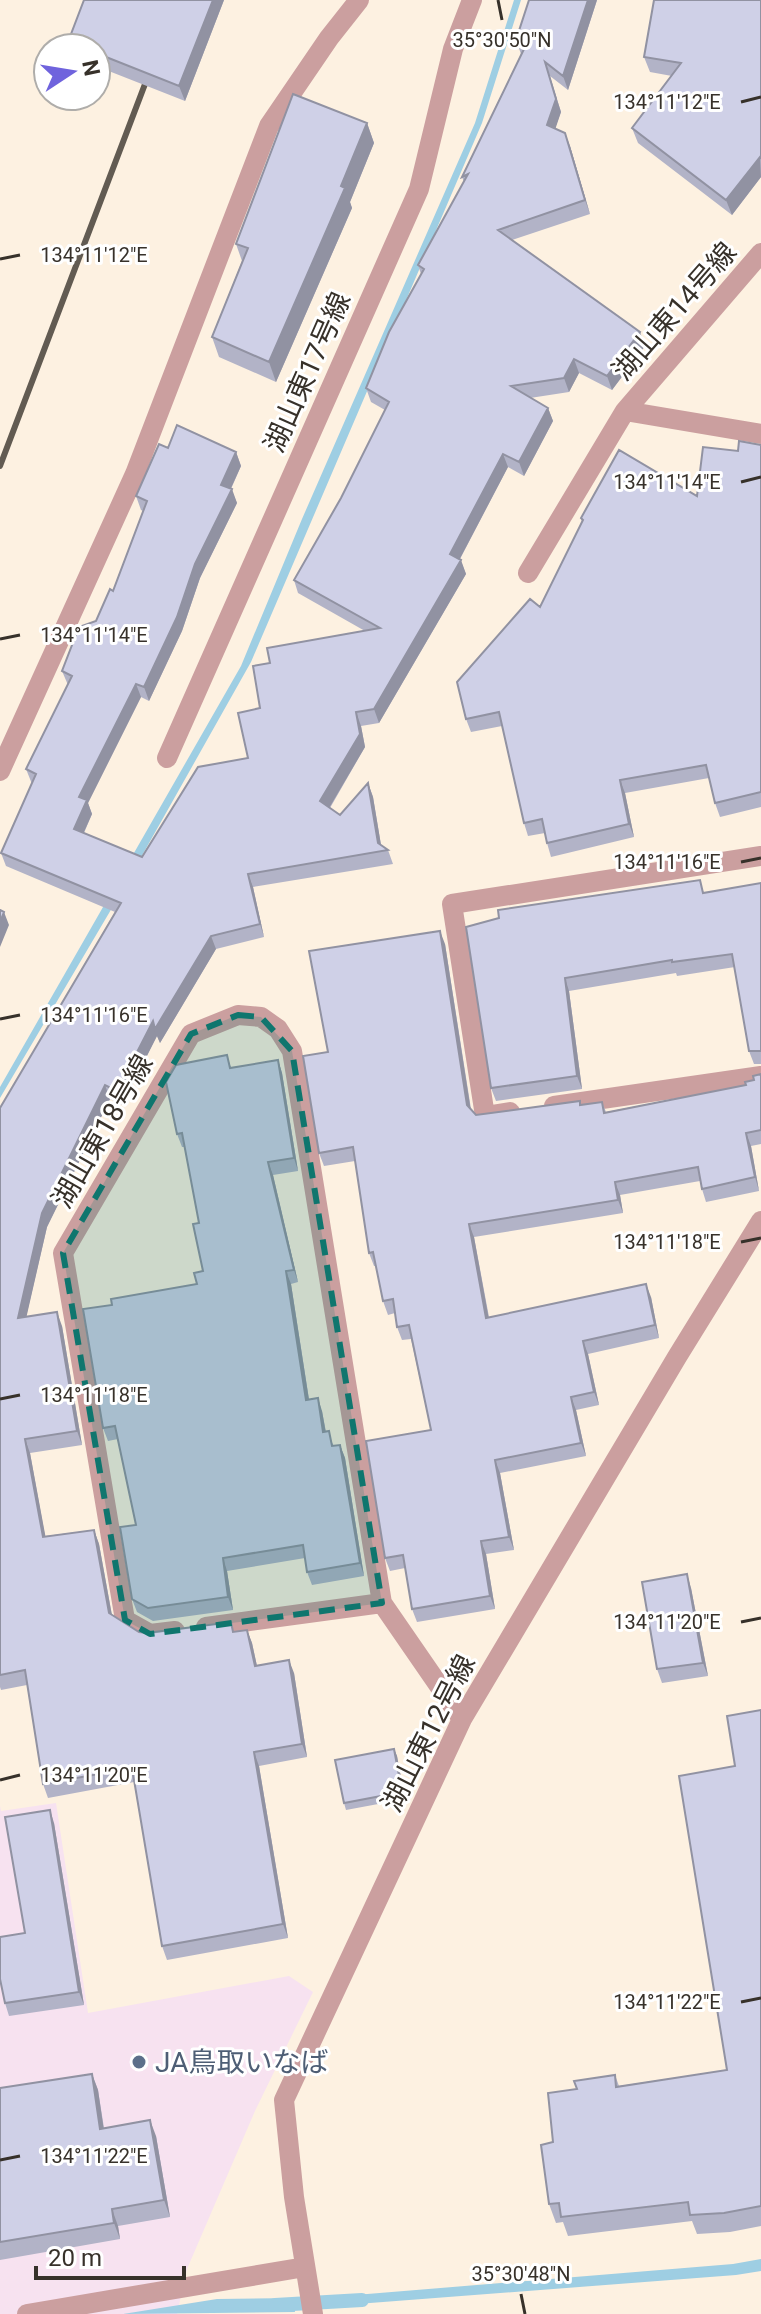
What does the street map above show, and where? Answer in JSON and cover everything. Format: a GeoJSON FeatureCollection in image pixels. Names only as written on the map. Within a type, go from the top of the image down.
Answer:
{"type":"FeatureCollection","features":[{"type":"Feature","properties":{"kind":"street"},"geometry":{"type":"LineString","coordinates":[[0,771],[135,474],[269,126],[359,0]]}},
{"type":"Feature","properties":{"kind":"street","name":"湖山東17号線"},"geometry":{"type":"LineString","coordinates":[[167,758],[419,189],[453,49],[472,0]]}},
{"type":"Feature","properties":{"kind":"street","name":"湖山東14号線"},"geometry":{"type":"LineString","coordinates":[[625,411],[761,253]]}},
{"type":"Feature","properties":{"kind":"street"},"geometry":{"type":"LineString","coordinates":[[528,573],[625,411]]}},
{"type":"Feature","properties":{"kind":"street","name":"湖山東14号線"},"geometry":{"type":"LineString","coordinates":[[625,411],[761,434]]}},
{"type":"Feature","properties":{"kind":"street"},"geometry":{"type":"LineString","coordinates":[[761,856],[452,904],[485,1116],[761,1076]]}},
{"type":"Feature","properties":{"kind":"street","name":"湖山東18号線"},"geometry":{"type":"LineString","coordinates":[[382,1603],[150,1634],[125,1620],[63,1253],[191,1034],[238,1015],[261,1017],[270,1023],[278,1029],[292,1051],[382,1603],[462,1719]]}},
{"type":"Feature","properties":{"kind":"street","name":"湖山東12号線"},"geometry":{"type":"LineString","coordinates":[[313,2314],[294,2197],[284,2100],[462,1719],[761,1221]]}},
{"type":"Feature","properties":{"kind":"street"},"geometry":{"type":"LineString","coordinates":[[27,2314],[305,2267]]}},
{"type":"Feature","properties":{"kind":"highlighted area"},"geometry":{"type":"Polygon","coordinates":[[[238,1015],[261,1017],[292,1051],[382,1603],[150,1634],[125,1620],[63,1253],[191,1034],[238,1015]]]}},
{"type":"Feature","properties":{"kind":"shaded area","name":"JA鳥取いなば"},"geometry":{"type":"Polygon","coordinates":[[[56,1803],[88,2013],[289,1976],[313,1992],[255,2111],[187,2269],[177,2314],[0,2314],[0,1806],[1,1811],[56,1803]]]}},
{"type":"Feature","properties":{"kind":"water"},"geometry":{"type":"Polygon","coordinates":[[[514,0],[521,0],[482,123],[251,662],[122,891],[0,1098],[0,1087],[241,666],[475,123],[514,0]]]}},
{"type":"Feature","properties":{"kind":"water"},"geometry":{"type":"Polygon","coordinates":[[[761,2259],[761,2271],[736,2275],[344,2305],[343,2296],[733,2264],[761,2259]]]}},
{"type":"Feature","properties":{"kind":"water"},"geometry":{"type":"Polygon","coordinates":[[[293,2298],[295,2312],[123,2314],[217,2299],[293,2298]]]}},
{"type":"Feature","properties":{"kind":"building"},"geometry":{"type":"Polygon","coordinates":[[[84,0],[213,0],[179,86],[112,59],[112,32],[72,32],[84,0]]]}},
{"type":"Feature","properties":{"kind":"building"},"geometry":{"type":"Polygon","coordinates":[[[529,0],[588,0],[563,76],[545,62],[556,99],[547,125],[565,133],[585,200],[498,230],[640,332],[607,376],[574,359],[564,378],[511,386],[548,408],[519,462],[503,454],[450,554],[461,560],[374,709],[356,712],[360,734],[320,801],[340,815],[368,783],[378,843],[388,850],[248,874],[260,924],[211,936],[155,1029],[153,1021],[117,1091],[105,1085],[42,1213],[18,1318],[57,1312],[77,1431],[25,1439],[43,1537],[94,1530],[109,1613],[139,1632],[231,1622],[233,1632],[247,1630],[255,1666],[289,1660],[302,1744],[254,1752],[283,1924],[162,1946],[132,1768],[43,1784],[25,1670],[0,1675],[0,1108],[121,903],[1,853],[36,774],[26,769],[72,676],[62,671],[79,627],[96,621],[110,589],[113,591],[147,501],[136,496],[159,444],[168,448],[177,425],[236,452],[221,485],[232,489],[195,564],[177,617],[144,687],[136,684],[79,797],[87,800],[74,829],[142,857],[198,767],[248,758],[238,713],[260,708],[253,666],[270,663],[267,648],[380,628],[294,580],[341,498],[389,402],[366,388],[389,332],[424,269],[418,265],[468,174],[462,177],[525,47],[516,40],[529,0]]]}},
{"type":"Feature","properties":{"kind":"building"},"geometry":{"type":"Polygon","coordinates":[[[654,0],[761,0],[761,158],[726,200],[632,128],[681,63],[644,57],[654,0]]]}},
{"type":"Feature","properties":{"kind":"building"},"geometry":{"type":"Polygon","coordinates":[[[293,94],[367,123],[341,186],[345,188],[269,362],[212,337],[248,248],[236,244],[293,94]]]}},
{"type":"Feature","properties":{"kind":"building"},"geometry":{"type":"Polygon","coordinates":[[[739,441],[761,445],[761,792],[715,803],[706,765],[620,780],[629,824],[547,843],[542,819],[524,823],[499,712],[466,719],[457,682],[530,599],[540,607],[583,520],[581,518],[619,450],[697,496],[703,447],[738,451],[739,441]]]}},
{"type":"Feature","properties":{"kind":"building"},"geometry":{"type":"Polygon","coordinates":[[[700,880],[703,893],[761,883],[761,1051],[749,1051],[732,954],[672,960],[565,978],[577,1076],[491,1088],[466,927],[499,918],[498,910],[700,880]]]}},
{"type":"Feature","properties":{"kind":"building"},"geometry":{"type":"Polygon","coordinates":[[[440,931],[467,1105],[476,1115],[580,1101],[580,1105],[602,1102],[604,1113],[746,1085],[745,1082],[754,1080],[753,1076],[761,1074],[761,1130],[746,1133],[755,1177],[702,1189],[698,1167],[615,1182],[618,1200],[469,1224],[486,1318],[646,1284],[655,1325],[583,1341],[594,1392],[571,1397],[581,1443],[495,1460],[509,1537],[481,1541],[490,1596],[412,1609],[403,1555],[385,1558],[366,1441],[431,1430],[409,1325],[397,1327],[393,1299],[383,1301],[373,1252],[369,1253],[353,1147],[319,1153],[303,1056],[328,1052],[309,951],[440,931]]]}},
{"type":"Feature","properties":{"kind":"building"},"geometry":{"type":"Polygon","coordinates":[[[227,1055],[230,1068],[278,1060],[294,1158],[268,1162],[294,1270],[286,1271],[306,1400],[318,1398],[323,1432],[329,1431],[332,1446],[340,1445],[360,1563],[307,1572],[303,1545],[223,1558],[228,1597],[148,1608],[132,1599],[120,1527],[136,1525],[115,1426],[103,1428],[83,1309],[112,1305],[111,1299],[197,1284],[194,1273],[203,1271],[193,1224],[199,1223],[182,1133],[177,1134],[166,1082],[176,1065],[227,1055]]]}},
{"type":"Feature","properties":{"kind":"building"},"geometry":{"type":"Polygon","coordinates":[[[687,1574],[703,1663],[657,1669],[642,1582],[687,1574]]]}},
{"type":"Feature","properties":{"kind":"building"},"geometry":{"type":"Polygon","coordinates":[[[761,1710],[761,2206],[690,2215],[688,2202],[561,2217],[559,2203],[549,2204],[541,2145],[553,2142],[548,2093],[577,2089],[574,2081],[615,2075],[616,2087],[727,2070],[679,1776],[735,1766],[727,1716],[761,1710]]]}},
{"type":"Feature","properties":{"kind":"building"},"geometry":{"type":"Polygon","coordinates":[[[394,1749],[402,1792],[344,1803],[335,1760],[394,1749]]]}},
{"type":"Feature","properties":{"kind":"building"},"geometry":{"type":"Polygon","coordinates":[[[50,1810],[79,1992],[5,2003],[0,1979],[0,1937],[25,1933],[5,1817],[50,1810]]]}},
{"type":"Feature","properties":{"kind":"building"},"geometry":{"type":"Polygon","coordinates":[[[92,2074],[100,2129],[150,2120],[164,2200],[112,2209],[114,2223],[0,2242],[0,2088],[92,2074]]]}},
{"type":"Feature","properties":{"kind":"waterway"},"geometry":{"type":"LineString","coordinates":[[275,2305],[362,2300]]}},
{"type":"Feature","properties":{"kind":"railway"},"geometry":{"type":"LineString","coordinates":[[0,466],[153,63]]}},
{"type":"Feature","properties":{"kind":"place","name":"JA鳥取いなば"},"geometry":{"type":"Point","coordinates":[139,2062]}}]}
